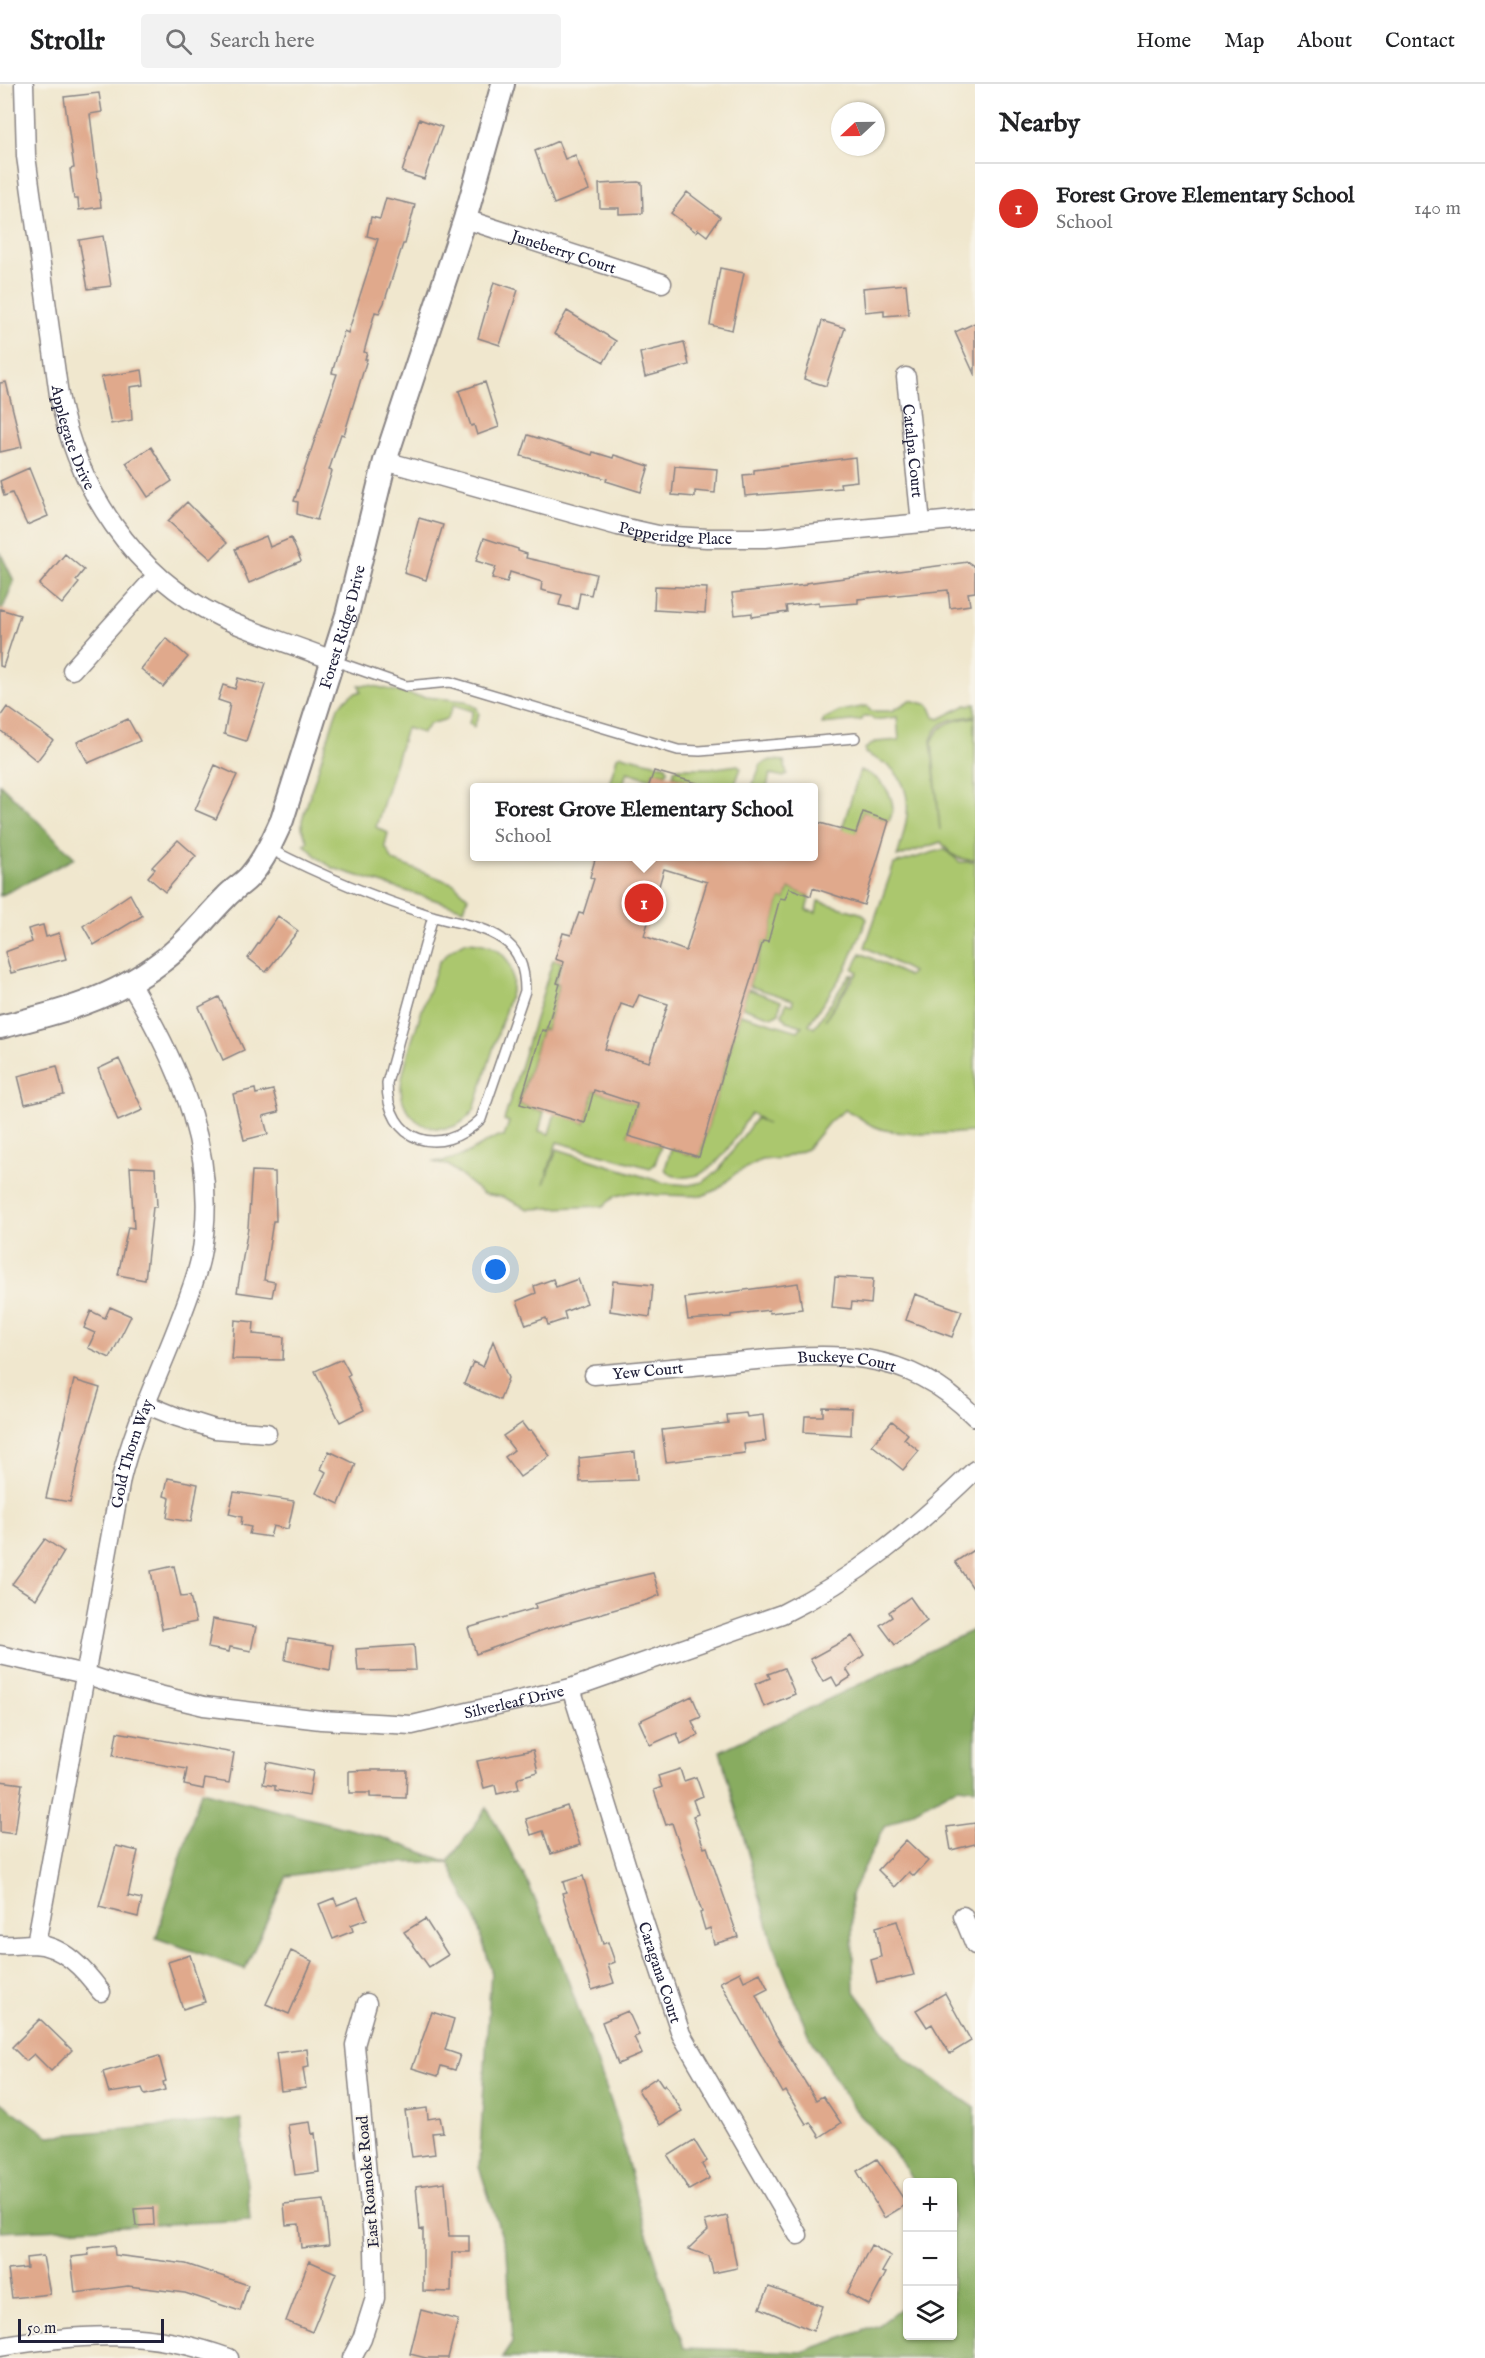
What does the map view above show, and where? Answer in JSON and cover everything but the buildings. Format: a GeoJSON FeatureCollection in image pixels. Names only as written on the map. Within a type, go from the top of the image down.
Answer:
{"type":"FeatureCollection","features":[{"type":"Feature","properties":{"kind":"street","name":"Applegate Drive"},"geometry":{"type":"LineString","coordinates":[[24,84],[26,156],[65,425],[82,471],[106,515],[130,547],[157,574],[197,604],[220,616],[332,660]]}},
{"type":"Feature","properties":{"kind":"street","name":"Forest Ridge Drive"},"geometry":{"type":"LineString","coordinates":[[0,1027],[90,1002],[130,983],[162,962],[189,937],[227,895],[250,876],[269,848],[282,820],[347,615],[385,460],[465,219],[502,84]]}},
{"type":"Feature","properties":{"kind":"street","name":"Juneberry Court"},"geometry":{"type":"LineString","coordinates":[[465,219],[662,283]]}},
{"type":"Feature","properties":{"kind":"street","name":"Catalpa Court"},"geometry":{"type":"LineString","coordinates":[[906,377],[921,523]]}},
{"type":"Feature","properties":{"kind":"street","name":"Pepperidge Place"},"geometry":{"type":"LineString","coordinates":[[385,460],[618,526],[658,535],[765,538],[975,518]]}},
{"type":"Feature","properties":{"kind":"street"},"geometry":{"type":"LineString","coordinates":[[72,670],[157,574]]}},
{"type":"Feature","properties":{"kind":"street","name":"Gold Thorn Way"},"geometry":{"type":"LineString","coordinates":[[36,1944],[128,1449],[177,1327],[200,1260],[205,1220],[205,1186],[190,1106],[176,1066],[130,983]]}},
{"type":"Feature","properties":{"kind":"street","name":"Buckeye Court"},"geometry":{"type":"LineString","coordinates":[[700,1365],[844,1355],[881,1361],[931,1381],[947,1391],[975,1417]]}},
{"type":"Feature","properties":{"kind":"street","name":"Yew Court"},"geometry":{"type":"LineString","coordinates":[[594,1375],[700,1365]]}},
{"type":"Feature","properties":{"kind":"street"},"geometry":{"type":"LineString","coordinates":[[145,1404],[215,1429],[267,1433]]}},
{"type":"Feature","properties":{"kind":"street","name":"Silverleaf Drive"},"geometry":{"type":"LineString","coordinates":[[0,1655],[85,1674],[118,1685],[204,1706],[321,1719],[412,1725],[572,1688],[740,1631],[814,1598],[874,1560],[937,1507],[975,1470]]}},
{"type":"Feature","properties":{"kind":"street","name":"Caragana Court"},"geometry":{"type":"LineString","coordinates":[[572,1688],[681,2034],[798,2235]]}},
{"type":"Feature","properties":{"kind":"street"},"geometry":{"type":"LineString","coordinates":[[963,1916],[975,1945]]}},
{"type":"Feature","properties":{"kind":"street"},"geometry":{"type":"LineString","coordinates":[[0,1945],[36,1944],[63,1954],[84,1968],[101,1992]]}},
{"type":"Feature","properties":{"kind":"street","name":"East Roanoke Road"},"geometry":{"type":"LineString","coordinates":[[352,2358],[362,2339],[375,2298],[374,2249],[355,2045],[367,2003]]}},
{"type":"Feature","properties":{"kind":"street"},"geometry":{"type":"LineString","coordinates":[[0,2347],[72,2337],[126,2335],[199,2347],[229,2358]]}},
{"type":"Feature","properties":{"kind":"lane"},"geometry":{"type":"LineString","coordinates":[[332,660],[406,686],[450,682],[678,750],[699,751],[855,738]]}},
{"type":"Feature","properties":{"kind":"lane"},"geometry":{"type":"LineString","coordinates":[[269,848],[327,878],[433,916],[488,931],[502,939],[517,954],[525,976],[525,991],[481,1119],[468,1131],[454,1139],[435,1142],[416,1137],[403,1129],[387,1101],[387,1083],[433,916]]}},
{"type":"Feature","properties":{"kind":"green space"},"geometry":{"type":"Polygon","coordinates":[[[0,552],[14,581],[0,615],[0,552]]]}},
{"type":"Feature","properties":{"kind":"green space"},"geometry":{"type":"Polygon","coordinates":[[[359,685],[370,685],[416,696],[465,701],[477,708],[479,714],[474,727],[469,723],[473,711],[454,705],[447,719],[430,724],[422,733],[406,728],[376,827],[388,833],[385,846],[393,861],[454,884],[468,897],[464,909],[333,868],[318,858],[304,844],[308,842],[302,828],[302,820],[338,707],[351,695],[361,691],[359,685]]]}},
{"type":"Feature","properties":{"kind":"green space"},"geometry":{"type":"Polygon","coordinates":[[[910,700],[929,705],[934,717],[939,719],[966,705],[975,704],[975,716],[948,720],[938,727],[931,740],[940,830],[932,742],[939,730],[949,723],[975,717],[975,860],[955,856],[941,842],[897,857],[906,822],[907,799],[904,787],[890,767],[865,753],[865,749],[875,742],[899,740],[897,717],[874,720],[871,717],[863,717],[862,720],[822,724],[824,719],[840,711],[867,706],[871,711],[892,711],[910,700]]]}},
{"type":"Feature","properties":{"kind":"green space"},"geometry":{"type":"Polygon","coordinates":[[[621,755],[666,766],[668,770],[666,774],[654,771],[651,779],[627,772],[623,783],[609,783],[617,757],[621,755]]]}},
{"type":"Feature","properties":{"kind":"green space"},"geometry":{"type":"Polygon","coordinates":[[[771,760],[784,761],[787,774],[784,777],[770,774],[768,783],[754,783],[761,764],[771,760]]]}},
{"type":"Feature","properties":{"kind":"green space"},"geometry":{"type":"Polygon","coordinates":[[[738,765],[741,768],[735,783],[697,783],[673,776],[674,770],[679,768],[716,768],[738,765]]]}},
{"type":"Feature","properties":{"kind":"green space"},"geometry":{"type":"Polygon","coordinates":[[[860,770],[875,777],[887,790],[892,813],[889,821],[863,812],[837,896],[828,891],[842,829],[860,770]]]}},
{"type":"Feature","properties":{"kind":"green space"},"geometry":{"type":"Polygon","coordinates":[[[0,784],[75,858],[0,896],[0,784]]]}},
{"type":"Feature","properties":{"kind":"green space"},"geometry":{"type":"Polygon","coordinates":[[[944,849],[960,862],[975,862],[975,1132],[923,1134],[884,1130],[845,1110],[830,1121],[807,1149],[783,1158],[761,1160],[736,1173],[718,1189],[702,1196],[633,1192],[616,1196],[603,1206],[528,1209],[503,1197],[483,1194],[448,1165],[433,1162],[453,1159],[498,1136],[504,1137],[509,1122],[504,1120],[553,960],[562,962],[555,983],[559,985],[546,1030],[542,1029],[519,1104],[544,1112],[539,1131],[549,1134],[555,1113],[585,1123],[594,1090],[637,1104],[628,1135],[661,1146],[655,1164],[650,1168],[557,1142],[544,1184],[557,1149],[664,1183],[689,1185],[703,1182],[718,1171],[756,1118],[767,1124],[751,1113],[723,1156],[704,1172],[681,1177],[668,1173],[665,1169],[671,1149],[699,1157],[740,1014],[798,1031],[802,1026],[786,1021],[782,1015],[786,1003],[792,1005],[793,1000],[749,986],[763,941],[768,941],[780,898],[785,899],[789,888],[810,896],[806,910],[816,912],[818,901],[863,914],[867,919],[846,969],[809,1024],[814,1028],[850,974],[853,975],[825,1020],[858,972],[853,969],[861,953],[908,976],[912,972],[865,947],[894,864],[944,849]]]}},
{"type":"Feature","properties":{"kind":"green space"},"geometry":{"type":"Polygon","coordinates":[[[465,942],[486,945],[502,954],[511,968],[512,989],[474,1110],[457,1125],[447,1128],[428,1127],[416,1120],[407,1110],[402,1097],[402,1079],[416,1027],[439,962],[452,949],[465,942]]]}},
{"type":"Feature","properties":{"kind":"green space"},"geometry":{"type":"Polygon","coordinates":[[[748,989],[781,1001],[779,1013],[772,1017],[742,1007],[748,989]]]}},
{"type":"Feature","properties":{"kind":"green space"},"geometry":{"type":"Polygon","coordinates":[[[975,1629],[975,1789],[958,1787],[884,1827],[851,1895],[854,1990],[903,2057],[975,2108],[975,2358],[502,2358],[512,2343],[507,2252],[479,2167],[491,1969],[476,1920],[448,1862],[487,1808],[528,1883],[563,1966],[615,2113],[642,2218],[684,2348],[802,2352],[879,2325],[903,2307],[903,2340],[957,2340],[957,2178],[911,2178],[901,2161],[852,2106],[808,2034],[772,1941],[720,1751],[975,1629]]]}},
{"type":"Feature","properties":{"kind":"green space"},"geometry":{"type":"Polygon","coordinates":[[[201,1791],[381,1837],[448,1862],[374,1863],[287,1876],[245,1969],[156,1938],[201,1791]]]}},
{"type":"Feature","properties":{"kind":"green space"},"geometry":{"type":"Polygon","coordinates":[[[0,2102],[49,2136],[241,2119],[250,2220],[0,2232],[0,2102]]]}},
{"type":"Feature","properties":{"kind":"place","name":"Forest Grove Elementary School"},"geometry":{"type":"Point","coordinates":[644,903]}}]}
